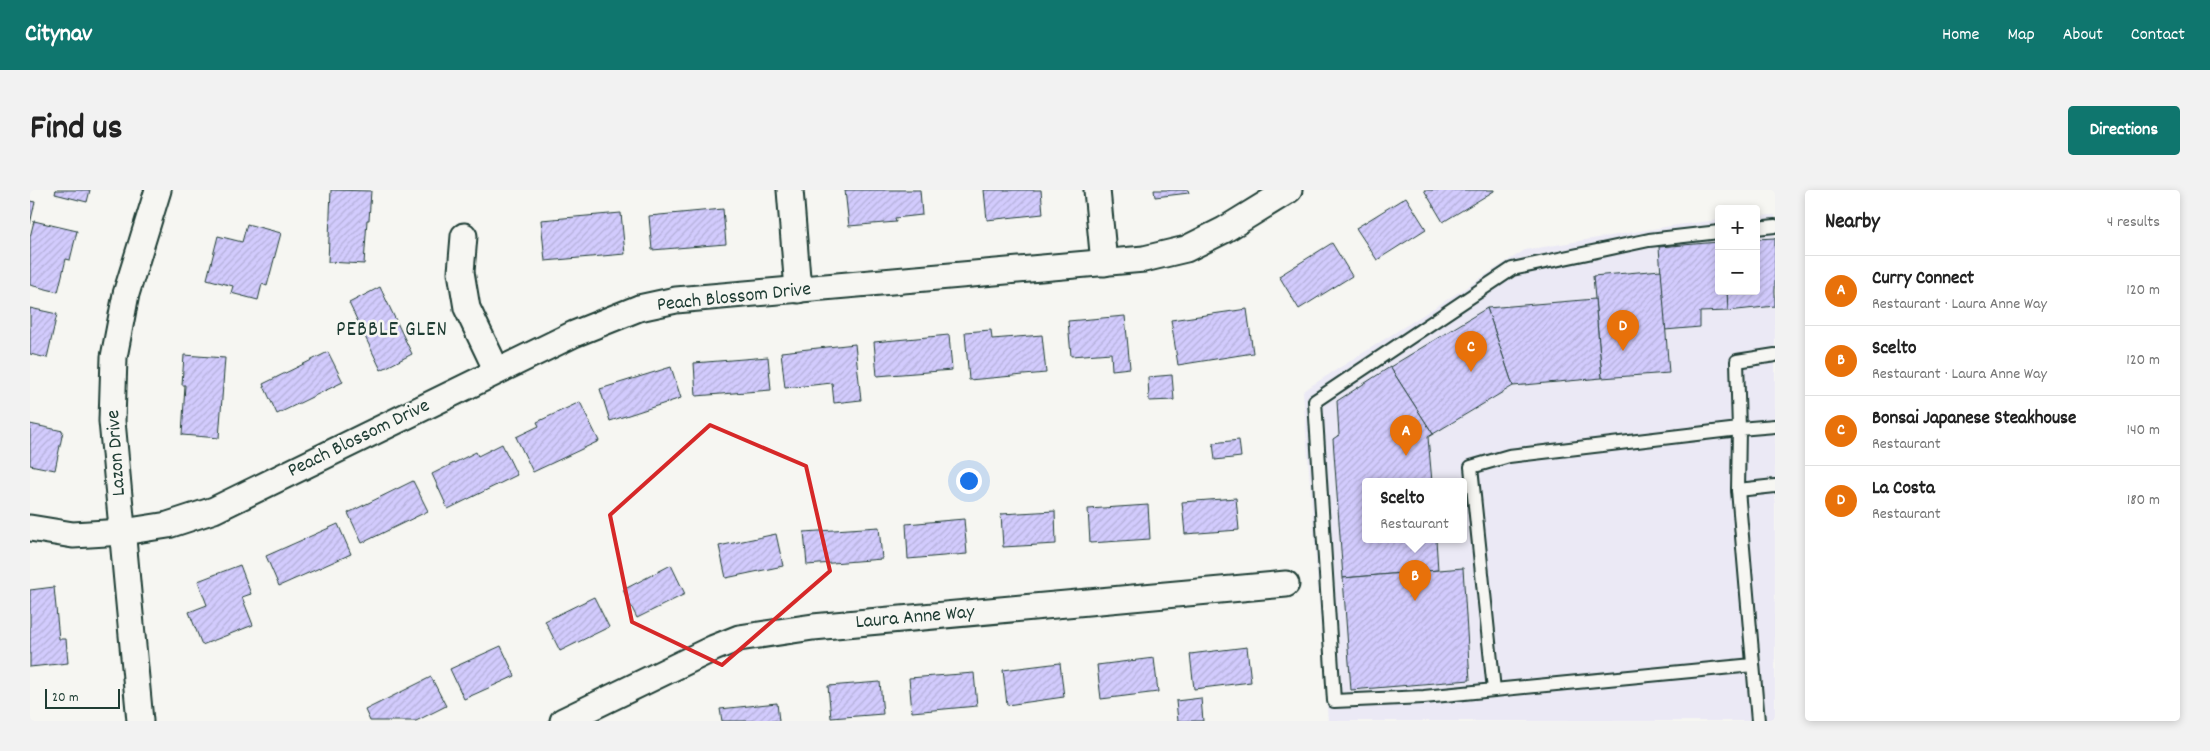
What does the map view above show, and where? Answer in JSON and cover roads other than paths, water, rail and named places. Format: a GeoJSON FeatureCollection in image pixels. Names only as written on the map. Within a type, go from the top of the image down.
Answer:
{"type":"FeatureCollection","features":[{"type":"Feature","properties":{"kind":"street","name":"Lazon Drive"},"geometry":{"type":"LineString","coordinates":[[140,721],[112,421],[114,357],[126,294],[158,190]]}},
{"type":"Feature","properties":{"kind":"street"},"geometry":{"type":"LineString","coordinates":[[790,190],[798,290]]}},
{"type":"Feature","properties":{"kind":"street"},"geometry":{"type":"LineString","coordinates":[[1097,190],[1104,263]]}},
{"type":"Feature","properties":{"kind":"street","name":"Peach Blossom Drive"},"geometry":{"type":"LineString","coordinates":[[30,528],[73,535],[123,532],[168,525],[214,510],[574,334],[639,308],[676,300],[1144,260],[1186,249],[1224,230],[1289,190]]}},
{"type":"Feature","properties":{"kind":"street"},"geometry":{"type":"LineString","coordinates":[[464,236],[461,272],[467,308],[497,371]]}},
{"type":"Feature","properties":{"kind":"street","name":"Laura Anne Way"},"geometry":{"type":"LineString","coordinates":[[563,721],[714,648],[739,638],[813,627],[1286,584]]}},
{"type":"Feature","properties":{"kind":"lane"},"geometry":{"type":"LineString","coordinates":[[1760,228],[1775,226]]}},
{"type":"Feature","properties":{"kind":"lane"},"geometry":{"type":"LineString","coordinates":[[1715,232],[1649,240],[1512,269],[1315,400],[1334,701],[1424,697],[1753,665]]}},
{"type":"Feature","properties":{"kind":"lane"},"geometry":{"type":"LineString","coordinates":[[1758,721],[1738,490],[1737,361],[1775,355]]}},
{"type":"Feature","properties":{"kind":"lane"},"geometry":{"type":"LineString","coordinates":[[1494,690],[1471,468],[1509,456],[1775,426]]}},
{"type":"Feature","properties":{"kind":"lane"},"geometry":{"type":"LineString","coordinates":[[1738,490],[1775,486]]}},
{"type":"Feature","properties":{"kind":"place","name":"La Costa"},"geometry":{"type":"Point","coordinates":[1623,351]}},
{"type":"Feature","properties":{"kind":"place","name":"Bonsai Japanese Steakhouse"},"geometry":{"type":"Point","coordinates":[1471,372]}},
{"type":"Feature","properties":{"kind":"place","name":"Curry Connect"},"geometry":{"type":"Point","coordinates":[1406,456]}},
{"type":"Feature","properties":{"kind":"place","name":"Scelto"},"geometry":{"type":"Point","coordinates":[1415,601]}},
{"type":"Feature","properties":{"kind":"district","name":"PEBBLE GLEN"},"geometry":{"type":"Point","coordinates":[392,331]}}]}
